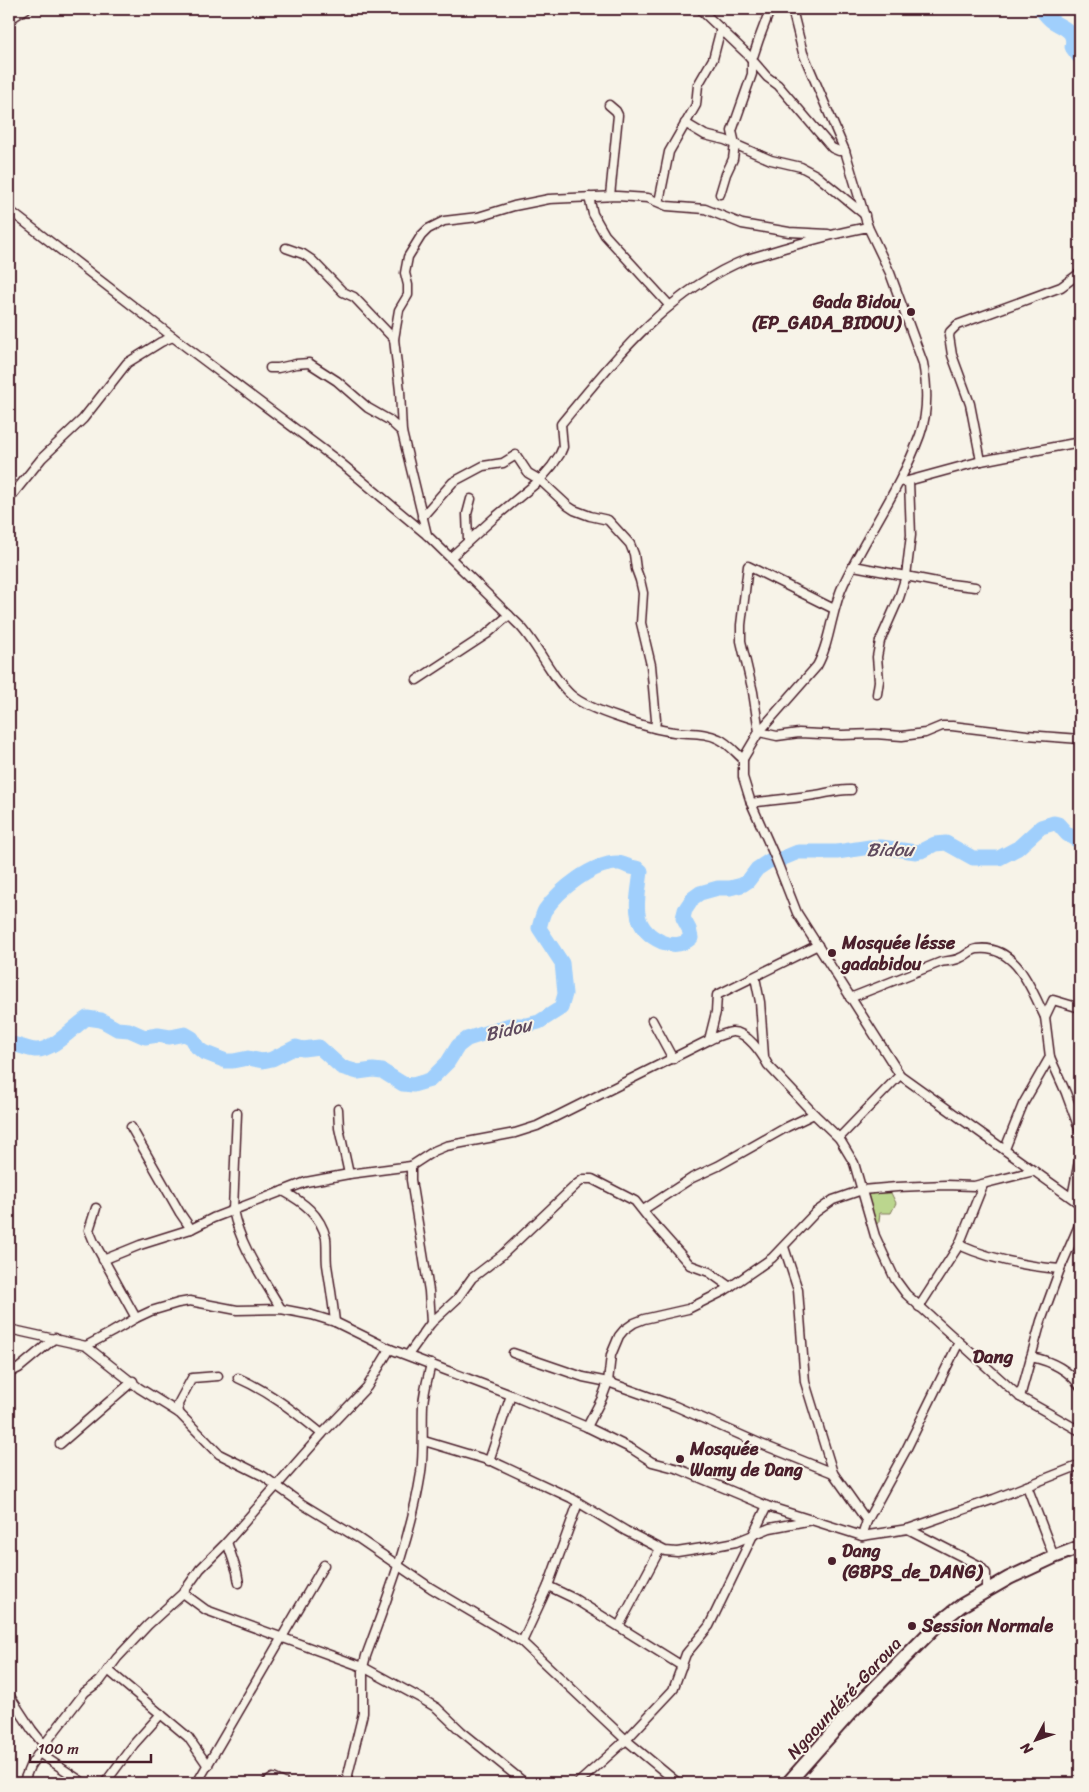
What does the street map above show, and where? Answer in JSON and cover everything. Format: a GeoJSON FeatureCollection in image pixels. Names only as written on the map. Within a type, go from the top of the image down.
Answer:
{"type":"FeatureCollection","features":[{"type":"Feature","properties":{"kind":"highway","name":"Ngaoundéré-Garoua"},"geometry":{"type":"LineString","coordinates":[[788,1783],[851,1712],[940,1622],[962,1605],[1009,1578],[1080,1547]]}},
{"type":"Feature","properties":{"kind":"street"},"geometry":{"type":"LineString","coordinates":[[9,20],[26,9]]}},
{"type":"Feature","properties":{"kind":"street"},"geometry":{"type":"LineString","coordinates":[[720,194],[726,174],[733,160],[735,144],[732,131],[752,74],[752,60],[768,15],[772,9]]}},
{"type":"Feature","properties":{"kind":"street"},"geometry":{"type":"LineString","coordinates":[[792,9],[798,39],[809,70],[824,98],[845,151],[868,227],[890,273],[923,363],[925,409],[920,434],[897,484],[854,566],[843,583],[834,609],[823,656],[817,666],[759,732],[743,759],[743,777],[750,803],[775,857],[797,913],[900,1075],[1080,1204]]}},
{"type":"Feature","properties":{"kind":"street"},"geometry":{"type":"LineString","coordinates":[[704,10],[767,77],[780,87],[787,98],[804,114],[832,148],[845,151]]}},
{"type":"Feature","properties":{"kind":"street"},"geometry":{"type":"LineString","coordinates":[[659,202],[670,152],[696,104],[698,85],[713,59],[721,28]]}},
{"type":"Feature","properties":{"kind":"street"},"geometry":{"type":"LineString","coordinates":[[609,105],[618,115],[610,196]]}},
{"type":"Feature","properties":{"kind":"street"},"geometry":{"type":"LineString","coordinates":[[685,123],[705,135],[735,144],[771,160],[808,170],[865,215]]}},
{"type":"Feature","properties":{"kind":"street"},"geometry":{"type":"LineString","coordinates":[[428,535],[402,432],[400,391],[394,339],[399,310],[408,295],[405,273],[408,257],[421,236],[428,229],[444,221],[478,217],[529,203],[610,196],[648,198],[667,206],[705,209],[742,224],[789,232],[832,234]]}},
{"type":"Feature","properties":{"kind":"street"},"geometry":{"type":"LineString","coordinates":[[589,197],[593,214],[605,234],[670,306]]}},
{"type":"Feature","properties":{"kind":"street"},"geometry":{"type":"LineString","coordinates":[[9,210],[173,338],[342,464],[428,535],[532,639],[571,695],[584,704],[655,728],[676,732],[699,733],[720,740],[743,759]]}},
{"type":"Feature","properties":{"kind":"street"},"geometry":{"type":"LineString","coordinates":[[451,557],[468,540],[540,480],[560,454],[563,447],[561,424],[616,358],[651,322],[685,293],[747,259],[832,234],[868,227]]}},
{"type":"Feature","properties":{"kind":"street"},"geometry":{"type":"LineString","coordinates":[[286,248],[303,254],[312,260],[343,292],[354,298],[394,339]]}},
{"type":"Feature","properties":{"kind":"street"},"geometry":{"type":"LineString","coordinates":[[981,462],[970,404],[952,355],[950,332],[957,325],[1061,287],[1080,273]]}},
{"type":"Feature","properties":{"kind":"street"},"geometry":{"type":"LineString","coordinates":[[9,499],[42,458],[83,419],[127,363],[155,345],[173,338]]}},
{"type":"Feature","properties":{"kind":"street"},"geometry":{"type":"LineString","coordinates":[[270,368],[309,363],[337,381],[368,408],[389,420],[402,432]]}},
{"type":"Feature","properties":{"kind":"street"},"geometry":{"type":"LineString","coordinates":[[897,484],[981,462],[1080,442]]}},
{"type":"Feature","properties":{"kind":"street"},"geometry":{"type":"LineString","coordinates":[[422,517],[453,482],[483,466],[503,463],[517,456],[528,473],[540,480],[574,510],[612,523],[627,539],[632,548],[643,593],[641,623],[651,665],[656,720],[655,728]]}},
{"type":"Feature","properties":{"kind":"street"},"geometry":{"type":"LineString","coordinates":[[877,694],[879,643],[899,598],[906,576],[911,535],[909,481]]}},
{"type":"Feature","properties":{"kind":"street"},"geometry":{"type":"LineString","coordinates":[[468,540],[467,514],[471,499]]}},
{"type":"Feature","properties":{"kind":"street"},"geometry":{"type":"LineString","coordinates":[[759,732],[753,692],[741,641],[741,624],[748,566],[834,609]]}},
{"type":"Feature","properties":{"kind":"street"},"geometry":{"type":"LineString","coordinates":[[854,566],[942,583],[975,587]]}},
{"type":"Feature","properties":{"kind":"street"},"geometry":{"type":"LineString","coordinates":[[417,680],[487,634],[509,615]]}},
{"type":"Feature","properties":{"kind":"street"},"geometry":{"type":"LineString","coordinates":[[759,732],[777,736],[799,733],[842,736],[875,734],[902,736],[925,733],[942,726],[952,726],[1080,739]]}},
{"type":"Feature","properties":{"kind":"street"},"geometry":{"type":"LineString","coordinates":[[750,803],[779,798],[810,796],[838,790],[851,790]]}},
{"type":"Feature","properties":{"kind":"street"},"geometry":{"type":"LineString","coordinates":[[709,1040],[714,1023],[717,995],[818,945]]}},
{"type":"Feature","properties":{"kind":"street"},"geometry":{"type":"LineString","coordinates":[[850,998],[941,962],[959,959],[971,951],[982,949],[1001,953],[1013,960],[1030,986],[1046,1017],[1050,1057],[1080,1131]]}},
{"type":"Feature","properties":{"kind":"street"},"geometry":{"type":"LineString","coordinates":[[755,977],[760,1002],[764,1056]]}},
{"type":"Feature","properties":{"kind":"street"},"geometry":{"type":"LineString","coordinates":[[1046,1017],[1053,1000],[1080,1008]]}},
{"type":"Feature","properties":{"kind":"street"},"geometry":{"type":"LineString","coordinates":[[652,1020],[672,1059]]}},
{"type":"Feature","properties":{"kind":"street"},"geometry":{"type":"LineString","coordinates":[[104,1260],[140,1244],[191,1229],[233,1210],[306,1182],[411,1166],[434,1151],[446,1146],[515,1133],[537,1126],[709,1040],[731,1032],[749,1040],[764,1056],[768,1065],[839,1138],[854,1163],[875,1236],[895,1280],[906,1294],[1020,1397],[1080,1431]]}},
{"type":"Feature","properties":{"kind":"street"},"geometry":{"type":"LineString","coordinates":[[1005,1149],[1023,1104],[1050,1057]]}},
{"type":"Feature","properties":{"kind":"street"},"geometry":{"type":"LineString","coordinates":[[839,1138],[900,1075]]}},
{"type":"Feature","properties":{"kind":"street"},"geometry":{"type":"LineString","coordinates":[[338,1109],[339,1128],[349,1174]]}},
{"type":"Feature","properties":{"kind":"street"},"geometry":{"type":"LineString","coordinates":[[237,1112],[233,1210],[236,1225],[281,1310]]}},
{"type":"Feature","properties":{"kind":"street"},"geometry":{"type":"LineString","coordinates":[[643,1210],[692,1178],[814,1114]]}},
{"type":"Feature","properties":{"kind":"street"},"geometry":{"type":"LineString","coordinates":[[131,1127],[191,1229]]}},
{"type":"Feature","properties":{"kind":"street"},"geometry":{"type":"LineString","coordinates":[[1072,1197],[1080,1156]]}},
{"type":"Feature","properties":{"kind":"street"},"geometry":{"type":"LineString","coordinates":[[411,1166],[411,1180],[429,1291],[431,1324]]}},
{"type":"Feature","properties":{"kind":"street"},"geometry":{"type":"LineString","coordinates":[[587,1427],[602,1398],[608,1382],[611,1355],[619,1336],[624,1330],[644,1319],[702,1304],[730,1287],[772,1258],[816,1212],[833,1200],[862,1190],[904,1186],[983,1185],[1034,1171]]}},
{"type":"Feature","properties":{"kind":"street"},"geometry":{"type":"LineString","coordinates":[[408,1356],[431,1324],[457,1299],[472,1278],[502,1255],[584,1179],[592,1179],[637,1202],[650,1220],[690,1265],[709,1272],[730,1287]]}},
{"type":"Feature","properties":{"kind":"street"},"geometry":{"type":"LineString","coordinates":[[919,1306],[959,1245],[983,1185]]}},
{"type":"Feature","properties":{"kind":"street"},"geometry":{"type":"LineString","coordinates":[[283,1191],[305,1203],[322,1227],[326,1239],[335,1322]]}},
{"type":"Feature","properties":{"kind":"street"},"geometry":{"type":"LineString","coordinates":[[96,1208],[89,1230],[136,1318]]}},
{"type":"Feature","properties":{"kind":"street"},"geometry":{"type":"LineString","coordinates":[[1020,1397],[1041,1321],[1060,1269],[1080,1223]]}},
{"type":"Feature","properties":{"kind":"street"},"geometry":{"type":"LineString","coordinates":[[959,1245],[974,1252],[998,1259],[1060,1269]]}},
{"type":"Feature","properties":{"kind":"street"},"geometry":{"type":"LineString","coordinates":[[784,1247],[798,1290],[805,1382],[833,1473],[867,1521]]}},
{"type":"Feature","properties":{"kind":"street"},"geometry":{"type":"LineString","coordinates":[[86,1346],[151,1311],[190,1301],[237,1310],[281,1310],[312,1315],[335,1322],[390,1349],[511,1395],[587,1427],[652,1462],[679,1469],[767,1506],[862,1536],[908,1529],[994,1499],[1080,1465]]}},
{"type":"Feature","properties":{"kind":"street"},"geometry":{"type":"LineString","coordinates":[[9,1329],[86,1346],[133,1381],[139,1388],[179,1414],[218,1454],[278,1485],[302,1504],[399,1565],[431,1588],[522,1642],[626,1740],[678,1783]]}},
{"type":"Feature","properties":{"kind":"street"},"geometry":{"type":"LineString","coordinates":[[9,1373],[19,1368],[55,1338]]}},
{"type":"Feature","properties":{"kind":"street"},"geometry":{"type":"LineString","coordinates":[[862,1536],[867,1521],[906,1450],[959,1342]]}},
{"type":"Feature","properties":{"kind":"street"},"geometry":{"type":"LineString","coordinates":[[23,1783],[30,1766],[44,1744],[85,1692],[100,1681],[129,1644],[183,1593],[200,1569],[227,1542],[322,1434],[367,1387],[390,1349]]}},
{"type":"Feature","properties":{"kind":"street"},"geometry":{"type":"LineString","coordinates":[[513,1353],[583,1378],[608,1382],[674,1406],[833,1473]]}},
{"type":"Feature","properties":{"kind":"street"},"geometry":{"type":"LineString","coordinates":[[1031,1357],[1056,1364],[1080,1386]]}},
{"type":"Feature","properties":{"kind":"street"},"geometry":{"type":"LineString","coordinates":[[346,1783],[363,1713],[364,1667],[399,1565],[421,1473],[424,1441],[423,1404],[431,1364]]}},
{"type":"Feature","properties":{"kind":"street"},"geometry":{"type":"LineString","coordinates":[[179,1414],[178,1404],[192,1378],[218,1376]]}},
{"type":"Feature","properties":{"kind":"street"},"geometry":{"type":"LineString","coordinates":[[238,1378],[257,1386],[273,1396],[322,1434]]}},
{"type":"Feature","properties":{"kind":"street"},"geometry":{"type":"LineString","coordinates":[[60,1444],[133,1381]]}},
{"type":"Feature","properties":{"kind":"street"},"geometry":{"type":"LineString","coordinates":[[489,1461],[511,1395]]}},
{"type":"Feature","properties":{"kind":"street"},"geometry":{"type":"LineString","coordinates":[[424,1441],[489,1461],[578,1503],[665,1551],[692,1550],[736,1542],[783,1525],[814,1520]]}},
{"type":"Feature","properties":{"kind":"street"},"geometry":{"type":"LineString","coordinates":[[1027,1486],[1054,1557]]}},
{"type":"Feature","properties":{"kind":"street"},"geometry":{"type":"LineString","coordinates":[[522,1642],[548,1586],[578,1503]]}},
{"type":"Feature","properties":{"kind":"street"},"geometry":{"type":"LineString","coordinates":[[578,1783],[626,1740],[673,1690],[686,1654],[709,1626],[767,1506]]}},
{"type":"Feature","properties":{"kind":"street"},"geometry":{"type":"LineString","coordinates":[[908,1529],[980,1566],[986,1574],[986,1592]]}},
{"type":"Feature","properties":{"kind":"street"},"geometry":{"type":"LineString","coordinates":[[227,1542],[239,1583]]}},
{"type":"Feature","properties":{"kind":"street"},"geometry":{"type":"LineString","coordinates":[[619,1626],[660,1549]]}},
{"type":"Feature","properties":{"kind":"street"},"geometry":{"type":"LineString","coordinates":[[197,1783],[324,1565]]}},
{"type":"Feature","properties":{"kind":"street"},"geometry":{"type":"LineString","coordinates":[[548,1586],[619,1626],[682,1666]]}},
{"type":"Feature","properties":{"kind":"street"},"geometry":{"type":"LineString","coordinates":[[183,1593],[206,1610],[364,1667],[437,1708],[470,1739],[525,1783]]}},
{"type":"Feature","properties":{"kind":"street"},"geometry":{"type":"LineString","coordinates":[[108,1670],[188,1737],[208,1766]]}},
{"type":"Feature","properties":{"kind":"street"},"geometry":{"type":"LineString","coordinates":[[9,1695],[32,1730],[44,1744]]}},
{"type":"Feature","properties":{"kind":"street"},"geometry":{"type":"LineString","coordinates":[[105,1783],[134,1744],[161,1714]]}},
{"type":"Feature","properties":{"kind":"street"},"geometry":{"type":"LineString","coordinates":[[39,1754],[84,1783]]}},
{"type":"Feature","properties":{"kind":"street"},"geometry":{"type":"LineString","coordinates":[[266,1783],[273,1778],[284,1783]]}},
{"type":"Feature","properties":{"kind":"green space"},"geometry":{"type":"Polygon","coordinates":[[[872,1192],[891,1193],[896,1203],[891,1213],[880,1213],[877,1224],[872,1222],[871,1214],[873,1210],[867,1202],[866,1194],[872,1192]]]}},
{"type":"Feature","properties":{"kind":"waterway"},"geometry":{"type":"LineString","coordinates":[[1041,9],[1051,20],[1068,30],[1073,41],[1072,47],[1080,58]]}},
{"type":"Feature","properties":{"kind":"waterway","name":"Bidou"},"geometry":{"type":"LineString","coordinates":[[9,1044],[35,1050],[49,1047],[87,1018],[101,1020],[117,1029],[129,1030],[145,1037],[158,1035],[170,1037],[185,1034],[192,1038],[197,1047],[203,1052],[226,1061],[248,1058],[263,1061],[272,1059],[296,1047],[303,1049],[319,1047],[341,1067],[358,1072],[382,1071],[403,1084],[413,1085],[430,1080],[448,1062],[458,1046],[467,1039],[510,1025],[527,1025],[539,1022],[561,1008],[565,994],[562,963],[539,928],[542,916],[551,902],[568,886],[598,867],[619,863],[641,871],[637,902],[640,921],[644,929],[651,936],[662,942],[677,944],[684,943],[691,938],[683,918],[685,910],[693,898],[700,893],[718,888],[742,885],[748,881],[757,869],[769,861],[781,859],[798,852],[837,852],[870,847],[916,852],[935,844],[946,843],[973,858],[999,858],[1018,848],[1041,827],[1054,823],[1058,824],[1067,834],[1080,842]]}},
{"type":"Feature","properties":{"kind":"place","name":"Gada Bidou (EP_GADA_BIDOU)"},"geometry":{"type":"Point","coordinates":[911,312]}},
{"type":"Feature","properties":{"kind":"place","name":"Mosquée lésse gadabidou"},"geometry":{"type":"Point","coordinates":[832,953]}},
{"type":"Feature","properties":{"kind":"place","name":"Mosquée Wamy de Dang"},"geometry":{"type":"Point","coordinates":[680,1459]}},
{"type":"Feature","properties":{"kind":"place","name":"Dang (GBPS_de_DANG)"},"geometry":{"type":"Point","coordinates":[832,1561]}},
{"type":"Feature","properties":{"kind":"place","name":"Session Normale"},"geometry":{"type":"Point","coordinates":[912,1626]}},
{"type":"Feature","properties":{"kind":"district","name":"Dang"},"geometry":{"type":"Point","coordinates":[993,1356]}}]}
